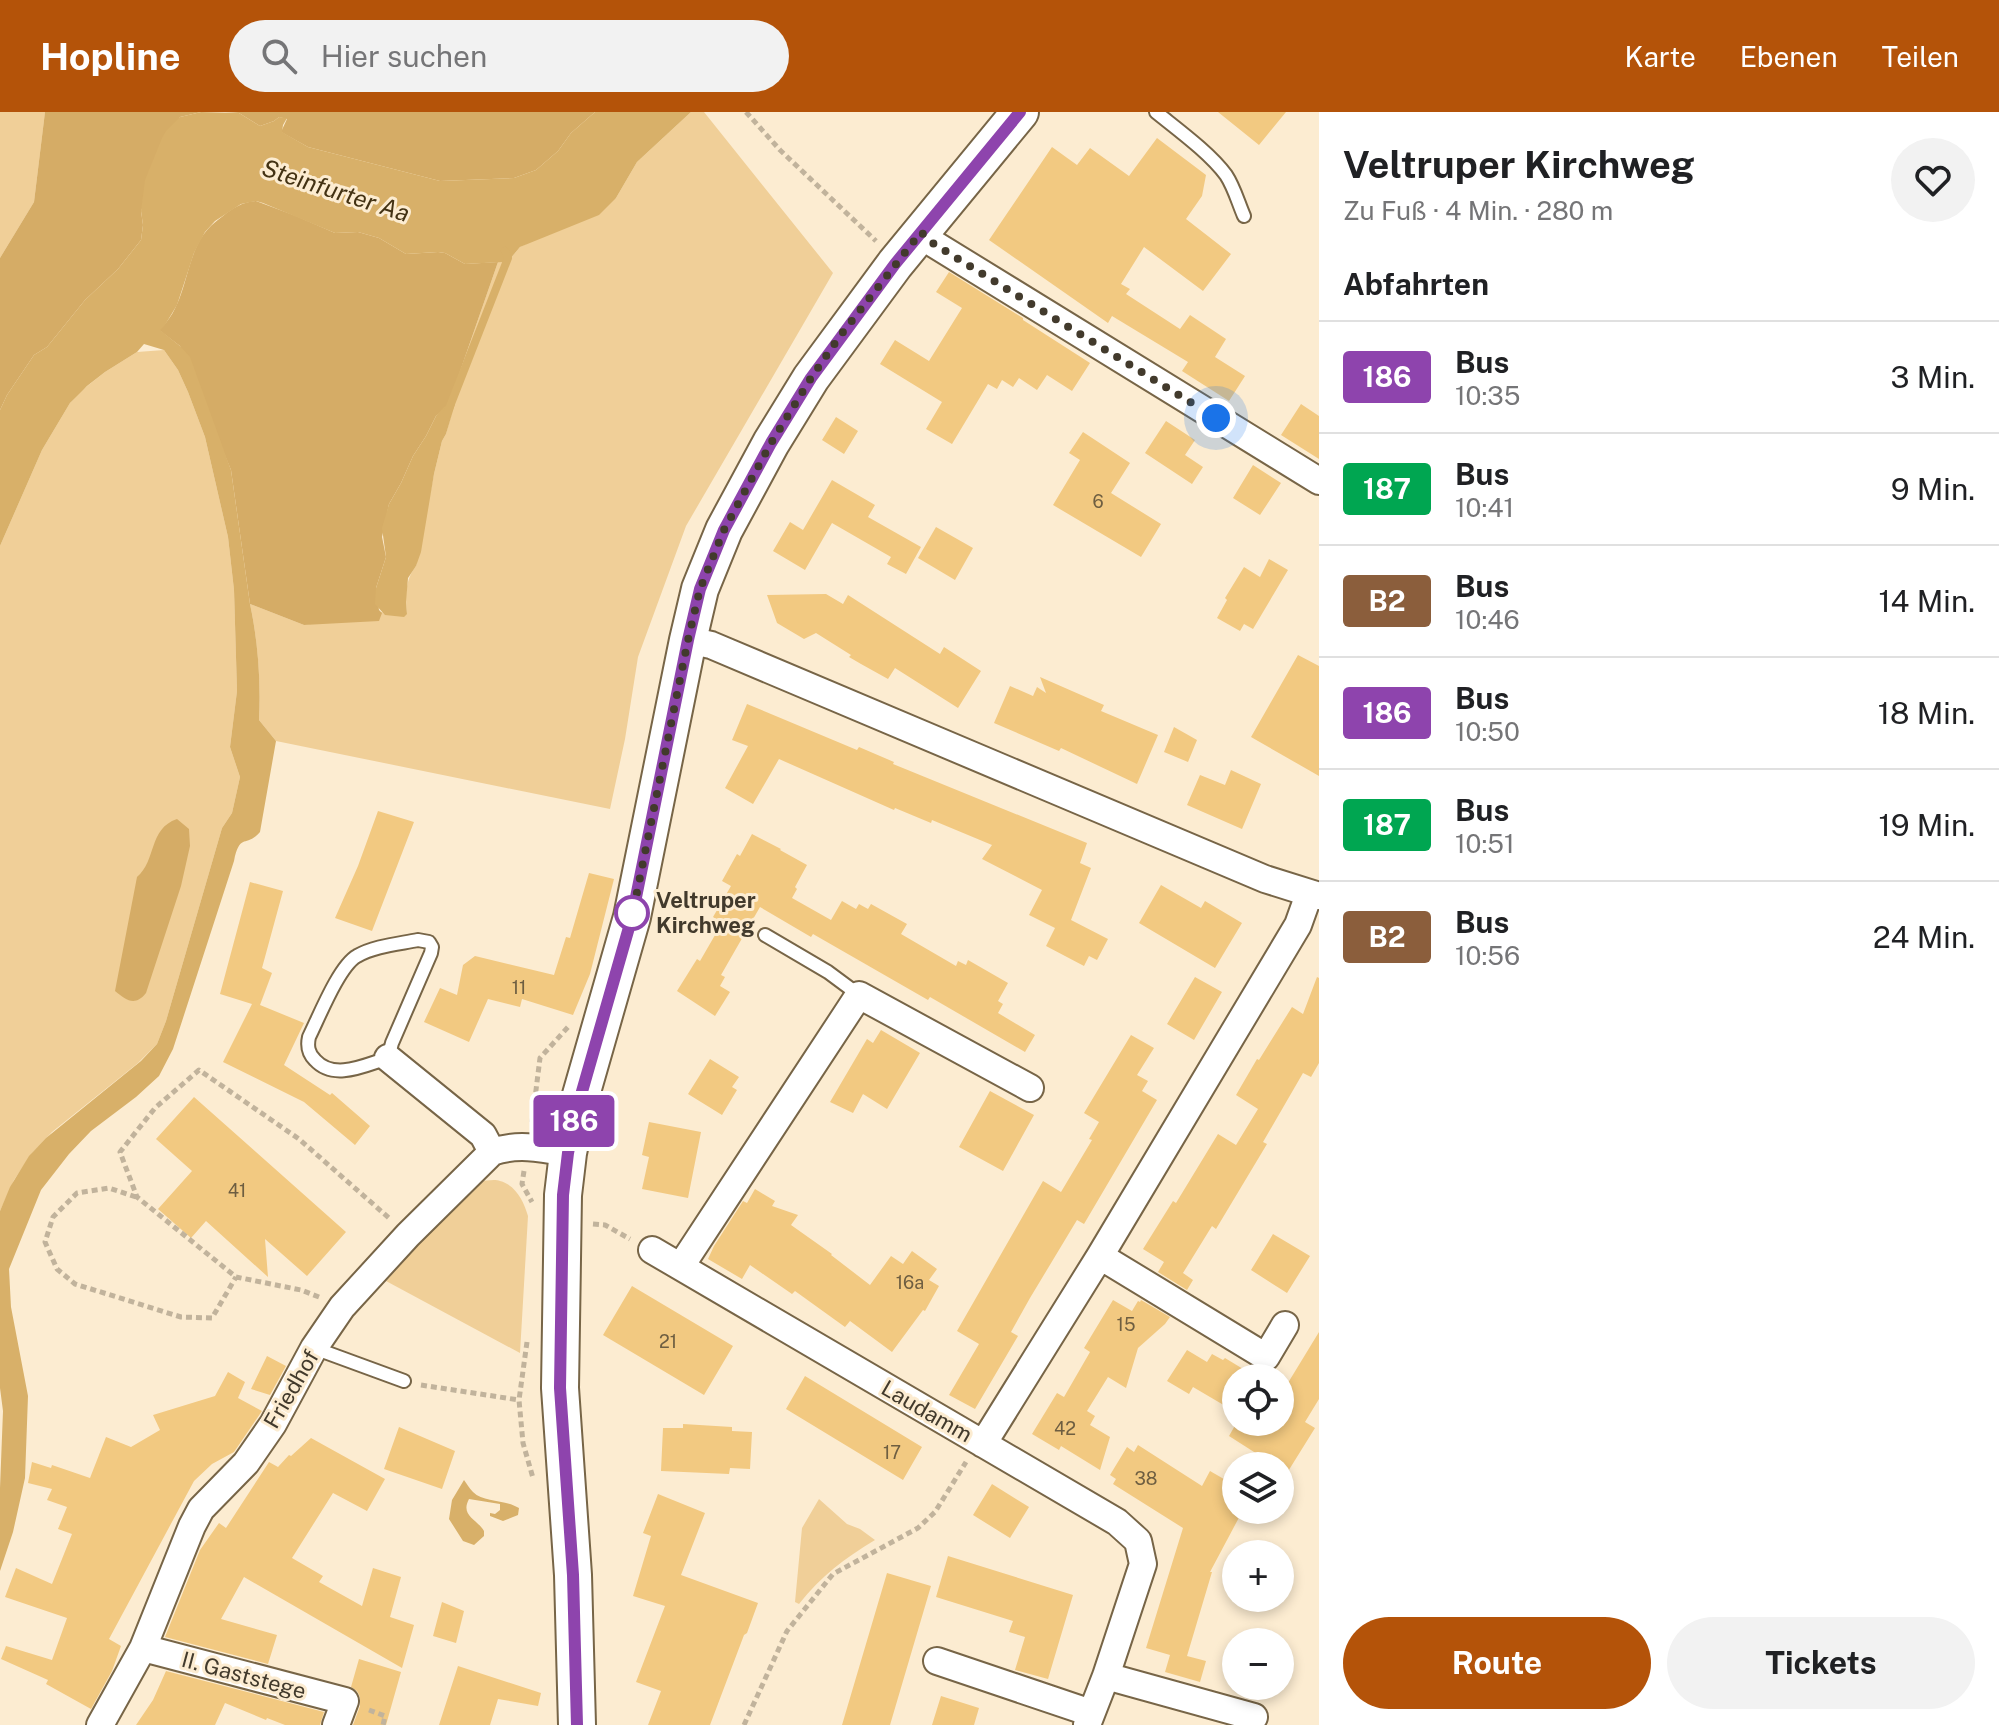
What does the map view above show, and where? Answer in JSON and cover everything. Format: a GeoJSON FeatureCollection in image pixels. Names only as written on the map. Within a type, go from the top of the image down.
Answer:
{"type":"FeatureCollection","features":[{"type":"Feature","properties":{"kind":"main road"},"geometry":{"type":"LineString","coordinates":[[577,1725],[573,1575],[560,1388],[563,1195],[577,1109],[632,917],[700,589],[724,530],[771,443],[811,378],[895,264],[1020,112]]}},
{"type":"Feature","properties":{"kind":"street"},"geometry":{"type":"LineString","coordinates":[[921,232],[934,244],[1319,481]]}},
{"type":"Feature","properties":{"kind":"street"},"geometry":{"type":"LineString","coordinates":[[688,640],[711,645],[1265,879],[1314,895]]}},
{"type":"Feature","properties":{"kind":"street","name":"Laudamm"},"geometry":{"type":"LineString","coordinates":[[652,1250],[983,1444],[1100,1256],[1314,895]]}},
{"type":"Feature","properties":{"kind":"street"},"geometry":{"type":"LineString","coordinates":[[681,1266],[859,995],[1030,1088]]}},
{"type":"Feature","properties":{"kind":"street"},"geometry":{"type":"LineString","coordinates":[[388,1058],[483,1135],[492,1152],[506,1147],[528,1146],[568,1153]]}},
{"type":"Feature","properties":{"kind":"street","name":"Friedhof"},"geometry":{"type":"LineString","coordinates":[[100,1725],[143,1648],[201,1509],[246,1463],[273,1424],[314,1348],[342,1307],[408,1235],[492,1152]]}},
{"type":"Feature","properties":{"kind":"street"},"geometry":{"type":"LineString","coordinates":[[1100,1256],[1266,1357],[1285,1325]]}},
{"type":"Feature","properties":{"kind":"street"},"geometry":{"type":"LineString","coordinates":[[937,1661],[1089,1719],[1143,1564],[1138,1541],[1117,1522],[983,1444]]}},
{"type":"Feature","properties":{"kind":"street","name":"II. Gaststege"},"geometry":{"type":"LineString","coordinates":[[143,1648],[340,1713]]}},
{"type":"Feature","properties":{"kind":"street"},"geometry":{"type":"LineString","coordinates":[[1106,1676],[1254,1717]]}},
{"type":"Feature","properties":{"kind":"lane"},"geometry":{"type":"LineString","coordinates":[[1156,112],[1209,157],[1225,175],[1244,216]]}},
{"type":"Feature","properties":{"kind":"lane"},"geometry":{"type":"LineString","coordinates":[[765,935],[828,972],[859,995]]}},
{"type":"Feature","properties":{"kind":"lane"},"geometry":{"type":"LineString","coordinates":[[424,940],[432,947],[431,953],[388,1058],[356,1068],[331,1070],[317,1063],[307,1045],[350,961],[369,951],[424,940]]}},
{"type":"Feature","properties":{"kind":"lane"},"geometry":{"type":"LineString","coordinates":[[314,1348],[404,1381]]}},
{"type":"Feature","properties":{"kind":"path"},"geometry":{"type":"LineString","coordinates":[[747,112],[780,150],[878,243],[895,264]]}},
{"type":"Feature","properties":{"kind":"path"},"geometry":{"type":"LineString","coordinates":[[137,1197],[120,1152],[155,1108],[199,1070],[299,1139],[408,1235]]}},
{"type":"Feature","properties":{"kind":"path"},"geometry":{"type":"LineString","coordinates":[[236,1277],[212,1318],[181,1317],[75,1284],[57,1269],[45,1242],[53,1217],[77,1193],[109,1188],[137,1197],[236,1277],[301,1290],[342,1307]]}},
{"type":"Feature","properties":{"kind":"path"},"geometry":{"type":"LineString","coordinates":[[593,1224],[605,1225],[652,1250]]}},
{"type":"Feature","properties":{"kind":"path"},"geometry":{"type":"LineString","coordinates":[[404,1381],[519,1400]]}},
{"type":"Feature","properties":{"kind":"path"},"geometry":{"type":"LineString","coordinates":[[744,1725],[787,1631],[833,1574],[918,1528],[935,1512],[969,1458],[983,1444]]}},
{"type":"Feature","properties":{"kind":"shaded area"},"geometry":{"type":"Polygon","coordinates":[[[0,112],[45,112],[34,202],[0,258],[0,112]]]}},
{"type":"Feature","properties":{"kind":"shaded area"},"geometry":{"type":"Polygon","coordinates":[[[45,112],[201,112],[180,117],[141,211],[141,240],[118,269],[85,300],[47,347],[34,355],[0,410],[0,258],[34,202],[45,112]]]}},
{"type":"Feature","properties":{"kind":"shaded area"},"geometry":{"type":"Polygon","coordinates":[[[225,112],[595,112],[536,170],[514,178],[440,181],[308,147],[281,132],[287,119],[279,117],[260,126],[239,113],[225,112]]]}},
{"type":"Feature","properties":{"kind":"shaded area"},"geometry":{"type":"Polygon","coordinates":[[[691,112],[704,112],[833,273],[686,526],[638,657],[610,809],[276,741],[259,720],[258,662],[250,604],[304,625],[382,612],[386,615],[407,614],[408,583],[416,566],[434,474],[454,405],[448,406],[498,262],[510,259],[520,247],[616,198],[637,162],[691,112]]]}},
{"type":"Feature","properties":{"kind":"shaded area"},"geometry":{"type":"Polygon","coordinates":[[[256,201],[335,233],[358,232],[379,238],[406,254],[445,253],[465,264],[498,262],[448,406],[436,416],[389,504],[382,537],[386,557],[376,588],[382,613],[379,621],[304,625],[250,604],[231,470],[180,346],[159,330],[176,307],[194,253],[208,229],[234,208],[256,201]]]}},
{"type":"Feature","properties":{"kind":"shaded area"},"geometry":{"type":"Polygon","coordinates":[[[164,350],[178,370],[205,437],[228,537],[234,590],[237,691],[230,747],[240,777],[232,813],[222,828],[157,1044],[52,1132],[32,1153],[14,1180],[0,1211],[0,546],[42,450],[70,403],[105,372],[137,352],[164,350]]]}},
{"type":"Feature","properties":{"kind":"shaded area"},"geometry":{"type":"Polygon","coordinates":[[[177,819],[189,829],[190,846],[181,886],[146,993],[138,1000],[130,1001],[115,991],[137,877],[148,862],[161,830],[177,819]]]}},
{"type":"Feature","properties":{"kind":"shaded area"},"geometry":{"type":"Polygon","coordinates":[[[498,1180],[511,1186],[522,1200],[528,1216],[520,1353],[386,1281],[470,1186],[480,1181],[498,1180]]]}},
{"type":"Feature","properties":{"kind":"shaded area"},"geometry":{"type":"Polygon","coordinates":[[[819,1499],[847,1524],[875,1540],[834,1568],[799,1604],[795,1602],[802,1528],[819,1499]]]}},
{"type":"Feature","properties":{"kind":"water","name":"Steinfurter Aa"},"geometry":{"type":"Polygon","coordinates":[[[201,112],[239,113],[260,126],[279,117],[287,118],[282,132],[308,147],[440,181],[514,178],[536,170],[595,112],[691,112],[637,162],[616,198],[599,215],[520,247],[503,262],[465,264],[445,253],[406,254],[379,238],[358,232],[335,233],[256,201],[241,204],[215,221],[194,253],[177,305],[160,330],[190,357],[231,470],[257,647],[259,720],[276,741],[260,832],[241,843],[236,852],[173,1049],[159,1076],[91,1131],[41,1190],[9,1269],[11,1307],[28,1396],[25,1478],[13,1532],[0,1571],[3,1411],[0,1388],[0,1211],[29,1156],[157,1044],[222,828],[232,813],[240,777],[230,747],[237,691],[234,590],[228,537],[205,437],[178,370],[164,350],[144,344],[87,386],[70,403],[42,450],[0,546],[0,410],[34,355],[47,347],[85,300],[118,269],[141,240],[145,180],[162,138],[180,117],[201,112]]]}},
{"type":"Feature","properties":{"kind":"water"},"geometry":{"type":"Polygon","coordinates":[[[455,404],[434,474],[421,552],[408,578],[407,614],[404,617],[385,615],[375,604],[376,588],[386,557],[382,528],[389,504],[436,416],[455,404]]]}},
{"type":"Feature","properties":{"kind":"water"},"geometry":{"type":"Polygon","coordinates":[[[464,1480],[478,1495],[519,1508],[518,1515],[503,1521],[490,1516],[490,1513],[500,1510],[500,1504],[469,1499],[468,1513],[484,1531],[484,1536],[474,1545],[463,1541],[449,1519],[452,1500],[464,1480]]]}},
{"type":"Feature","properties":{"kind":"building"},"geometry":{"type":"Polygon","coordinates":[[[1218,112],[1286,112],[1259,145],[1218,112]]]}},
{"type":"Feature","properties":{"kind":"building"},"geometry":{"type":"Polygon","coordinates":[[[1157,138],[1206,175],[1202,196],[1186,219],[1231,254],[1203,291],[1144,247],[1121,284],[1130,289],[1126,294],[1180,329],[1190,315],[1226,339],[1215,357],[1245,376],[1229,401],[1182,371],[1188,362],[1112,316],[1108,323],[989,240],[1052,147],[1077,165],[1090,148],[1129,176],[1157,138]]]}},
{"type":"Feature","properties":{"kind":"building"},"geometry":{"type":"Polygon","coordinates":[[[949,272],[1090,363],[1072,391],[1047,375],[1037,390],[1019,378],[1013,387],[1002,380],[997,389],[988,384],[952,444],[926,429],[942,402],[880,364],[895,340],[929,361],[962,308],[936,292],[949,272]]]}},
{"type":"Feature","properties":{"kind":"building"},"geometry":{"type":"Polygon","coordinates":[[[1301,404],[1319,416],[1319,459],[1281,435],[1301,404]]]}},
{"type":"Feature","properties":{"kind":"building"},"geometry":{"type":"Polygon","coordinates":[[[836,417],[858,431],[844,454],[822,440],[836,417]]]}},
{"type":"Feature","properties":{"kind":"building"},"geometry":{"type":"Polygon","coordinates":[[[1166,421],[1195,440],[1185,455],[1203,467],[1192,484],[1145,453],[1166,421]]]}},
{"type":"Feature","properties":{"kind":"building"},"geometry":{"type":"Polygon","coordinates":[[[1083,432],[1130,463],[1111,493],[1161,524],[1141,557],[1053,505],[1080,460],[1069,453],[1083,432]]]}},
{"type":"Feature","properties":{"kind":"building"},"geometry":{"type":"Polygon","coordinates":[[[1253,465],[1281,483],[1260,515],[1233,498],[1253,465]]]}},
{"type":"Feature","properties":{"kind":"building"},"geometry":{"type":"Polygon","coordinates":[[[832,480],[875,505],[868,517],[921,547],[906,574],[887,564],[891,557],[832,523],[805,570],[773,551],[790,522],[803,530],[832,480]]]}},
{"type":"Feature","properties":{"kind":"building"},"geometry":{"type":"Polygon","coordinates":[[[936,527],[973,548],[955,580],[918,558],[936,527]]]}},
{"type":"Feature","properties":{"kind":"building"},"geometry":{"type":"Polygon","coordinates":[[[1269,559],[1288,570],[1253,629],[1244,624],[1240,631],[1217,618],[1244,567],[1260,577],[1269,559]]]}},
{"type":"Feature","properties":{"kind":"building"},"geometry":{"type":"Polygon","coordinates":[[[826,594],[843,604],[848,595],[940,654],[944,647],[981,671],[958,708],[895,668],[888,679],[849,657],[851,655],[816,633],[804,639],[777,623],[767,595],[826,594]]]}},
{"type":"Feature","properties":{"kind":"building"},"geometry":{"type":"Polygon","coordinates":[[[1298,655],[1319,666],[1319,776],[1251,737],[1298,655]]]}},
{"type":"Feature","properties":{"kind":"building"},"geometry":{"type":"Polygon","coordinates":[[[1040,677],[1104,705],[1101,711],[1158,735],[1137,784],[1061,748],[1059,751],[994,723],[1010,686],[1033,696],[1037,687],[1046,693],[1040,677]]]}},
{"type":"Feature","properties":{"kind":"building"},"geometry":{"type":"Polygon","coordinates":[[[747,704],[857,750],[859,747],[893,764],[1087,843],[1080,863],[1091,868],[1071,920],[1108,939],[1097,960],[1089,956],[1084,966],[1046,946],[1055,928],[1029,915],[1042,890],[982,859],[992,845],[932,820],[931,823],[894,810],[779,759],[753,804],[725,788],[748,746],[732,740],[747,704]]]}},
{"type":"Feature","properties":{"kind":"building"},"geometry":{"type":"Polygon","coordinates":[[[1174,727],[1197,740],[1188,762],[1164,752],[1174,727]]]}},
{"type":"Feature","properties":{"kind":"building"},"geometry":{"type":"Polygon","coordinates":[[[1231,770],[1261,784],[1242,829],[1187,805],[1200,775],[1225,785],[1231,770]]]}},
{"type":"Feature","properties":{"kind":"building"},"geometry":{"type":"Polygon","coordinates":[[[378,811],[414,822],[372,931],[335,918],[378,811]]]}},
{"type":"Feature","properties":{"kind":"building"},"geometry":{"type":"Polygon","coordinates":[[[752,834],[807,865],[792,898],[831,920],[842,901],[856,909],[859,904],[868,909],[871,904],[907,924],[901,934],[956,966],[958,961],[966,965],[968,960],[1008,983],[998,1001],[1003,1004],[998,1013],[1035,1035],[1025,1052],[930,997],[928,1000],[760,907],[721,975],[725,977],[720,986],[730,992],[715,1016],[677,991],[697,959],[700,961],[722,923],[713,917],[731,886],[722,881],[752,834]]]}},
{"type":"Feature","properties":{"kind":"building"},"geometry":{"type":"Polygon","coordinates":[[[589,873],[614,879],[590,974],[573,1015],[522,999],[520,1007],[488,999],[469,1042],[424,1022],[440,988],[457,995],[463,965],[475,956],[554,975],[566,937],[570,938],[589,873]]]}},
{"type":"Feature","properties":{"kind":"building"},"geometry":{"type":"Polygon","coordinates":[[[250,882],[283,891],[262,968],[272,973],[260,1005],[304,1023],[284,1065],[330,1095],[332,1093],[370,1126],[355,1145],[304,1102],[223,1062],[252,1004],[220,994],[250,882]]]}},
{"type":"Feature","properties":{"kind":"building"},"geometry":{"type":"Polygon","coordinates":[[[1161,885],[1201,908],[1205,901],[1242,923],[1215,968],[1139,923],[1161,885]]]}},
{"type":"Feature","properties":{"kind":"building"},"geometry":{"type":"Polygon","coordinates":[[[1195,977],[1222,992],[1194,1040],[1167,1024],[1195,977]]]}},
{"type":"Feature","properties":{"kind":"building"},"geometry":{"type":"Polygon","coordinates":[[[1317,977],[1319,1063],[1311,1077],[1303,1073],[1263,1142],[1267,1144],[1216,1229],[1212,1226],[1183,1273],[1193,1280],[1187,1290],[1158,1272],[1164,1262],[1143,1249],[1173,1201],[1176,1203],[1218,1134],[1236,1145],[1258,1109],[1236,1095],[1292,1007],[1303,1014],[1317,977]]]}},
{"type":"Feature","properties":{"kind":"building"},"geometry":{"type":"Polygon","coordinates":[[[881,1030],[920,1053],[887,1109],[863,1094],[853,1113],[830,1102],[867,1039],[873,1043],[881,1030]]]}},
{"type":"Feature","properties":{"kind":"building"},"geometry":{"type":"Polygon","coordinates":[[[1131,1035],[1154,1048],[1137,1075],[1148,1081],[1142,1091],[1157,1100],[1084,1224],[1077,1220],[1030,1298],[1011,1332],[1018,1336],[975,1409],[949,1395],[979,1344],[957,1331],[1043,1181],[1061,1192],[1092,1140],[1089,1139],[1099,1122],[1084,1113],[1131,1035]]]}},
{"type":"Feature","properties":{"kind":"building"},"geometry":{"type":"Polygon","coordinates":[[[710,1059],[739,1077],[732,1087],[737,1090],[722,1115],[688,1094],[710,1059]]]}},
{"type":"Feature","properties":{"kind":"building"},"geometry":{"type":"Polygon","coordinates":[[[990,1091],[1034,1115],[1003,1171],[959,1147],[990,1091]]]}},
{"type":"Feature","properties":{"kind":"building"},"geometry":{"type":"Polygon","coordinates":[[[194,1097],[346,1232],[307,1276],[265,1239],[268,1277],[206,1221],[191,1238],[158,1209],[192,1171],[156,1139],[194,1097]]]}},
{"type":"Feature","properties":{"kind":"building"},"geometry":{"type":"Polygon","coordinates":[[[649,1122],[701,1132],[688,1198],[642,1189],[649,1157],[642,1155],[649,1122]]]}},
{"type":"Feature","properties":{"kind":"building"},"geometry":{"type":"Polygon","coordinates":[[[755,1189],[775,1201],[772,1206],[798,1215],[791,1225],[870,1285],[891,1256],[903,1264],[912,1251],[937,1269],[929,1280],[939,1286],[925,1311],[892,1352],[850,1321],[845,1327],[795,1291],[792,1294],[750,1265],[742,1279],[708,1259],[743,1201],[747,1203],[755,1189]]]}},
{"type":"Feature","properties":{"kind":"building"},"geometry":{"type":"Polygon","coordinates":[[[1273,1234],[1310,1256],[1287,1293],[1251,1270],[1273,1234]]]}},
{"type":"Feature","properties":{"kind":"building"},"geometry":{"type":"Polygon","coordinates":[[[632,1286],[733,1346],[704,1395],[603,1335],[632,1286]]]}},
{"type":"Feature","properties":{"kind":"building"},"geometry":{"type":"Polygon","coordinates":[[[1113,1300],[1132,1311],[1141,1300],[1170,1317],[1138,1348],[1126,1388],[1108,1377],[1087,1411],[1095,1416],[1090,1425],[1110,1437],[1100,1470],[1061,1446],[1059,1450],[1032,1434],[1057,1393],[1064,1397],[1090,1352],[1084,1348],[1113,1300]]]}},
{"type":"Feature","properties":{"kind":"building"},"geometry":{"type":"Polygon","coordinates":[[[1319,1332],[1319,1399],[1305,1422],[1315,1428],[1294,1462],[1294,1452],[1254,1452],[1229,1436],[1294,1436],[1294,1373],[1319,1332]]]}},
{"type":"Feature","properties":{"kind":"building"},"geometry":{"type":"Polygon","coordinates":[[[1187,1350],[1207,1362],[1212,1354],[1235,1364],[1222,1364],[1222,1404],[1193,1387],[1189,1394],[1167,1381],[1187,1350]]]}},
{"type":"Feature","properties":{"kind":"building"},"geometry":{"type":"Polygon","coordinates":[[[267,1356],[286,1366],[270,1395],[251,1389],[267,1356]]]}},
{"type":"Feature","properties":{"kind":"building"},"geometry":{"type":"Polygon","coordinates":[[[228,1372],[245,1382],[238,1398],[262,1411],[234,1452],[212,1464],[194,1481],[109,1639],[121,1646],[112,1671],[91,1709],[46,1684],[48,1680],[1,1659],[6,1646],[52,1660],[67,1618],[5,1597],[16,1568],[52,1584],[72,1534],[58,1529],[67,1507],[47,1500],[52,1489],[28,1483],[32,1462],[51,1468],[52,1465],[90,1478],[106,1437],[131,1447],[160,1430],[153,1415],[215,1396],[228,1372]]]}},
{"type":"Feature","properties":{"kind":"building"},"geometry":{"type":"Polygon","coordinates":[[[805,1376],[922,1447],[903,1480],[786,1409],[805,1376]]]}},
{"type":"Feature","properties":{"kind":"building"},"geometry":{"type":"Polygon","coordinates":[[[683,1424],[732,1427],[732,1431],[752,1432],[750,1469],[730,1468],[729,1474],[661,1471],[663,1428],[683,1428],[683,1424]]]}},
{"type":"Feature","properties":{"kind":"building"},"geometry":{"type":"Polygon","coordinates":[[[399,1427],[455,1451],[442,1489],[384,1469],[399,1427]]]}},
{"type":"Feature","properties":{"kind":"building"},"geometry":{"type":"Polygon","coordinates":[[[311,1438],[385,1479],[367,1511],[333,1493],[292,1558],[323,1576],[319,1582],[362,1606],[373,1568],[401,1577],[390,1617],[414,1625],[402,1668],[244,1577],[221,1619],[277,1635],[268,1664],[165,1637],[200,1550],[219,1523],[226,1528],[269,1462],[278,1467],[311,1438]]]}},
{"type":"Feature","properties":{"kind":"building"},"geometry":{"type":"Polygon","coordinates":[[[1138,1445],[1202,1486],[1210,1471],[1222,1478],[1222,1524],[1236,1524],[1227,1540],[1222,1540],[1222,1549],[1210,1572],[1187,1656],[1206,1661],[1200,1682],[1165,1672],[1170,1655],[1146,1648],[1183,1528],[1113,1484],[1116,1479],[1110,1475],[1127,1447],[1134,1452],[1138,1445]]]}},
{"type":"Feature","properties":{"kind":"building"},"geometry":{"type":"Polygon","coordinates":[[[992,1484],[1029,1507],[1010,1538],[973,1515],[992,1484]]]}},
{"type":"Feature","properties":{"kind":"building"},"geometry":{"type":"Polygon","coordinates":[[[658,1494],[705,1513],[681,1575],[758,1603],[710,1725],[648,1725],[661,1691],[636,1682],[665,1606],[633,1596],[651,1536],[643,1533],[658,1494]]]}},
{"type":"Feature","properties":{"kind":"building"},"geometry":{"type":"Polygon","coordinates":[[[948,1556],[1073,1595],[1048,1679],[1015,1670],[1025,1637],[1009,1632],[1013,1621],[936,1597],[948,1556]]]}},
{"type":"Feature","properties":{"kind":"building"},"geometry":{"type":"Polygon","coordinates":[[[887,1573],[931,1586],[890,1725],[842,1725],[887,1573]]]}},
{"type":"Feature","properties":{"kind":"building"},"geometry":{"type":"Polygon","coordinates":[[[442,1602],[464,1611],[456,1643],[433,1636],[442,1602]]]}},
{"type":"Feature","properties":{"kind":"building"},"geometry":{"type":"Polygon","coordinates":[[[359,1659],[401,1672],[386,1725],[353,1725],[360,1697],[351,1687],[359,1659]]]}},
{"type":"Feature","properties":{"kind":"building"},"geometry":{"type":"Polygon","coordinates":[[[458,1666],[541,1693],[538,1706],[498,1699],[490,1725],[439,1725],[458,1666]]]}},
{"type":"Feature","properties":{"kind":"building"},"geometry":{"type":"Polygon","coordinates":[[[166,1671],[324,1712],[320,1725],[285,1725],[225,1703],[215,1725],[136,1725],[153,1700],[166,1671]]]}},
{"type":"Feature","properties":{"kind":"building"},"geometry":{"type":"Polygon","coordinates":[[[941,1696],[979,1708],[974,1725],[932,1725],[941,1696]]]}},
{"type":"Feature","properties":{"kind":"waterway"},"geometry":{"type":"LineString","coordinates":[[447,414],[508,258],[505,251]]}},
{"type":"Feature","properties":{"kind":"bus line","name":"186"},"geometry":{"type":"LineString","coordinates":[[577,1725],[573,1575],[560,1388],[563,1195],[577,1109],[632,917],[700,589],[724,530],[771,443],[811,378],[895,264],[1020,112]]}},
{"type":"Feature","properties":{"kind":"place","name":"Veltruper Kirchweg"},"geometry":{"type":"Point","coordinates":[632,913]}},
{"type":"Feature","properties":{"kind":"route"},"geometry":{"type":"LineString","coordinates":[[632,913],[632,917],[700,589],[724,530],[771,443],[811,378],[921,232],[934,244],[1216,418]]}}]}
